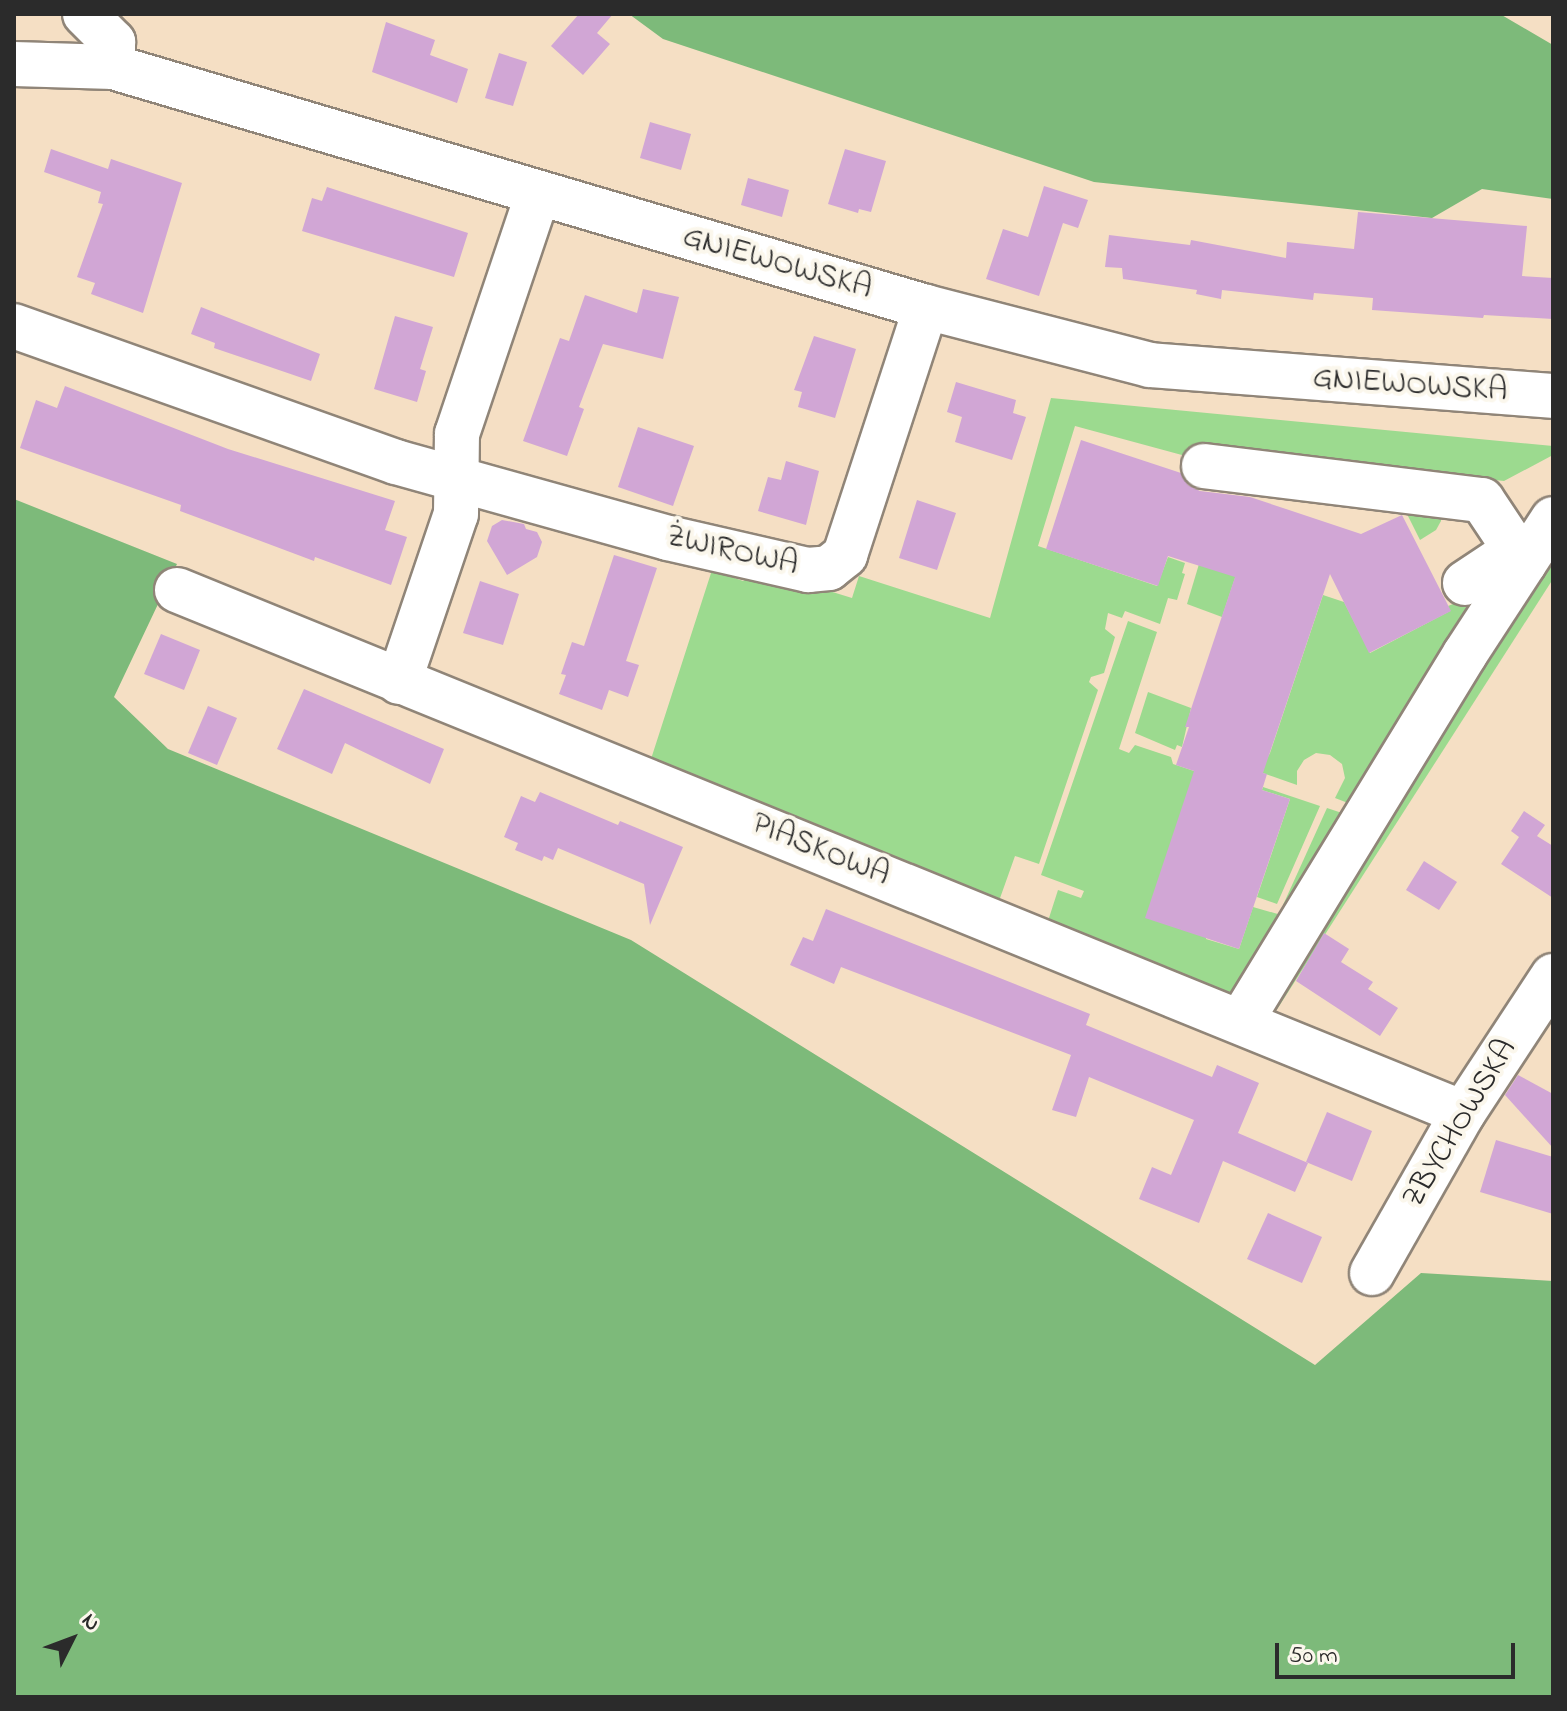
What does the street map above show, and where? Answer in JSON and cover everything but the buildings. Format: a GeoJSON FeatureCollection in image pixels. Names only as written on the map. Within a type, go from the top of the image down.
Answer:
{"type":"FeatureCollection","features":[{"type":"Feature","properties":{"kind":"street"},"geometry":{"type":"LineString","coordinates":[[85,14],[113,42],[113,67]]}},
{"type":"Feature","properties":{"kind":"street","name":"GNIEWOWSKA"},"geometry":{"type":"LineString","coordinates":[[14,64],[113,67],[926,307],[1150,365],[1553,396]]}},
{"type":"Feature","properties":{"kind":"street"},"geometry":{"type":"LineString","coordinates":[[399,682],[456,514],[457,434],[538,194]]}},
{"type":"Feature","properties":{"kind":"street","name":"ŻWIROWA"},"geometry":{"type":"LineString","coordinates":[[14,326],[396,462],[668,538],[808,570],[829,568],[845,555],[926,307]]}},
{"type":"Feature","properties":{"kind":"street"},"geometry":{"type":"LineString","coordinates":[[1204,466],[1482,500],[1520,556]]}},
{"type":"Feature","properties":{"kind":"street"},"geometry":{"type":"LineString","coordinates":[[1241,1021],[1520,556],[1553,519]]}},
{"type":"Feature","properties":{"kind":"street"},"geometry":{"type":"LineString","coordinates":[[1465,583],[1520,556]]}},
{"type":"Feature","properties":{"kind":"street","name":"PIASKOWA"},"geometry":{"type":"LineString","coordinates":[[177,590],[1463,1113]]}},
{"type":"Feature","properties":{"kind":"street","name":"ZBYCHOWSKA"},"geometry":{"type":"LineString","coordinates":[[1372,1273],[1463,1113],[1553,976]]}},
{"type":"Feature","properties":{"kind":"green space"},"geometry":{"type":"Polygon","coordinates":[[[629,14],[1500,14],[1553,45],[1553,199],[1482,189],[1432,218],[1094,182],[663,39],[629,14]]]}},
{"type":"Feature","properties":{"kind":"green space"},"geometry":{"type":"Polygon","coordinates":[[[1051,398],[1553,446],[1553,455],[1504,481],[1209,449],[1204,461],[1075,426],[1038,546],[1157,586],[1168,557],[1185,563],[1182,573],[1185,574],[1177,600],[1168,598],[1160,624],[1125,611],[1122,618],[1108,613],[1105,629],[1115,637],[1104,673],[1091,677],[1089,682],[1098,690],[1039,864],[1015,856],[999,901],[651,759],[712,570],[743,581],[761,570],[852,598],[859,576],[990,618],[1051,398]]]}},
{"type":"Feature","properties":{"kind":"green space"},"geometry":{"type":"Polygon","coordinates":[[[14,499],[177,564],[114,697],[168,749],[631,940],[1315,1365],[1421,1273],[1553,1281],[1553,1697],[14,1697],[14,499]]]}},
{"type":"Feature","properties":{"kind":"green space"},"geometry":{"type":"Polygon","coordinates":[[[1404,508],[1441,515],[1441,521],[1436,530],[1420,540],[1404,508]]]}},
{"type":"Feature","properties":{"kind":"green space"},"geometry":{"type":"Polygon","coordinates":[[[1202,554],[1239,566],[1222,617],[1187,604],[1202,554]]]}},
{"type":"Feature","properties":{"kind":"green space"},"geometry":{"type":"Polygon","coordinates":[[[1553,555],[1553,579],[1274,1014],[1270,1012],[1271,992],[1553,555]]]}},
{"type":"Feature","properties":{"kind":"green space"},"geometry":{"type":"Polygon","coordinates":[[[1323,595],[1344,602],[1370,653],[1450,611],[1448,606],[1463,600],[1474,623],[1361,808],[1335,798],[1345,778],[1342,764],[1330,755],[1316,753],[1304,760],[1297,771],[1297,785],[1260,772],[1270,753],[1323,595]]]}},
{"type":"Feature","properties":{"kind":"green space"},"geometry":{"type":"Polygon","coordinates":[[[1128,621],[1157,632],[1119,749],[1129,753],[1135,745],[1171,757],[1173,764],[1194,771],[1206,939],[1239,949],[1253,907],[1288,917],[1274,923],[1261,943],[1267,947],[1236,998],[1048,921],[1058,890],[1081,898],[1084,891],[1041,875],[1128,621]]]}},
{"type":"Feature","properties":{"kind":"green space"},"geometry":{"type":"Polygon","coordinates":[[[1148,692],[1191,708],[1182,747],[1177,745],[1175,750],[1135,733],[1148,692]]]}},
{"type":"Feature","properties":{"kind":"green space"},"geometry":{"type":"Polygon","coordinates":[[[1263,787],[1320,806],[1277,904],[1257,897],[1290,799],[1262,790],[1263,787]]]}},
{"type":"Feature","properties":{"kind":"green space"},"geometry":{"type":"Polygon","coordinates":[[[1327,808],[1354,817],[1294,909],[1283,905],[1327,808]]]}}]}
